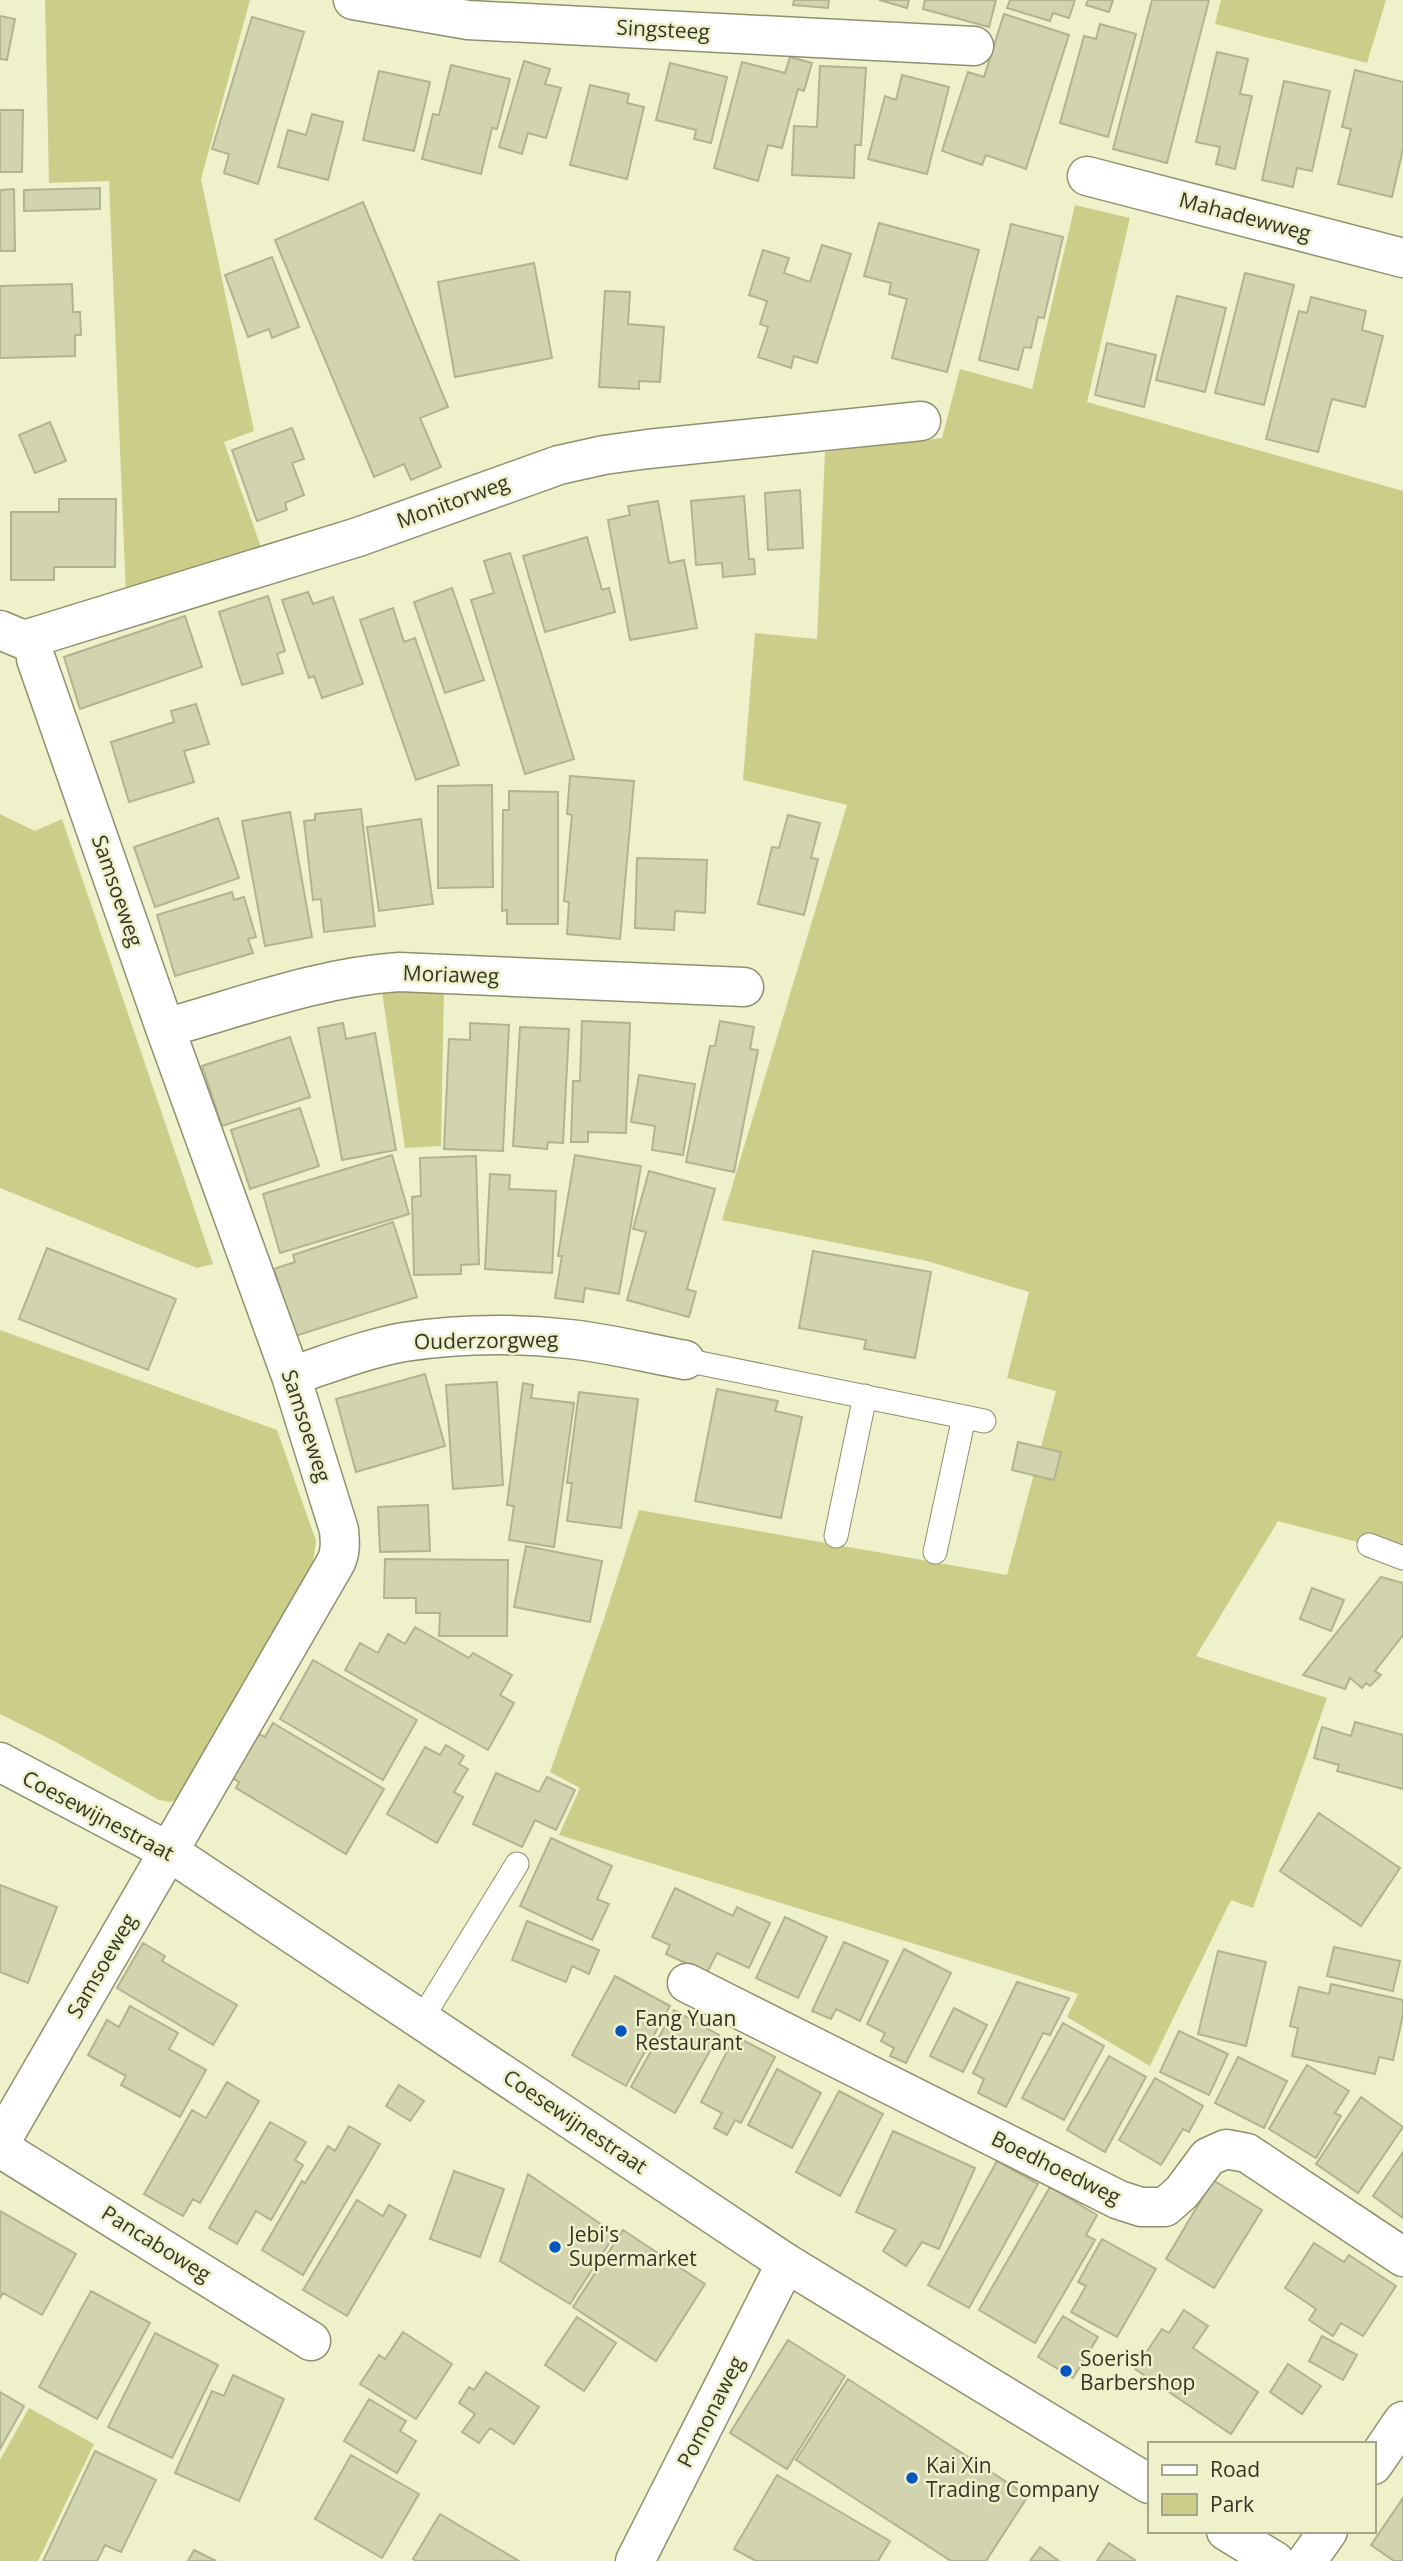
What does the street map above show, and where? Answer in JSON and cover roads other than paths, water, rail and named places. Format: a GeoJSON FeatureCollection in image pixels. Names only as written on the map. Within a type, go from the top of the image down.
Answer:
{"type":"FeatureCollection","features":[{"type":"Feature","properties":{"kind":"street","name":"Singsteeg"},"geometry":{"type":"LineString","coordinates":[[353,0],[468,20],[974,46]]}},
{"type":"Feature","properties":{"kind":"street","name":"Mahadewweg"},"geometry":{"type":"LineString","coordinates":[[1087,176],[1403,258]]}},
{"type":"Feature","properties":{"kind":"street","name":"Monitorweg"},"geometry":{"type":"LineString","coordinates":[[0,630],[24,640],[358,537],[559,465],[604,455],[748,437],[921,421]]}},
{"type":"Feature","properties":{"kind":"street","name":"Samsoeweg"},"geometry":{"type":"LineString","coordinates":[[0,2145],[340,1554],[339,1530],[291,1376],[165,1028],[36,659]]}},
{"type":"Feature","properties":{"kind":"street","name":"Moriaweg"},"geometry":{"type":"LineString","coordinates":[[165,1028],[337,980],[370,974],[399,972],[744,988]]}},
{"type":"Feature","properties":{"kind":"street","name":"Ouderzorgweg"},"geometry":{"type":"LineString","coordinates":[[291,1376],[363,1352],[448,1337],[569,1339],[685,1360]]}},
{"type":"Feature","properties":{"kind":"street","name":"Coesewijnestraat"},"geometry":{"type":"LineString","coordinates":[[0,1762],[168,1852],[786,2263],[1148,2483]]}},
{"type":"Feature","properties":{"kind":"street","name":"Boedhoedweg"},"geometry":{"type":"LineString","coordinates":[[687,1983],[1119,2200],[1141,2207],[1165,2207],[1182,2192],[1208,2157],[1226,2149],[1247,2153],[1403,2257]]}},
{"type":"Feature","properties":{"kind":"street","name":"Pancaboweg"},"geometry":{"type":"LineString","coordinates":[[0,2145],[311,2341]]}},
{"type":"Feature","properties":{"kind":"street","name":"Pomonaweg"},"geometry":{"type":"LineString","coordinates":[[635,2561],[786,2263]]}},
{"type":"Feature","properties":{"kind":"street"},"geometry":{"type":"LineString","coordinates":[[1375,2462],[1403,2421]]}},
{"type":"Feature","properties":{"kind":"street"},"geometry":{"type":"LineString","coordinates":[[1230,2533],[1275,2561]]}},
{"type":"Feature","properties":{"kind":"street"},"geometry":{"type":"LineString","coordinates":[[1307,2561],[1327,2533]]}},
{"type":"Feature","properties":{"kind":"lane"},"geometry":{"type":"LineString","coordinates":[[685,1360],[974,1419],[935,1552]]}},
{"type":"Feature","properties":{"kind":"lane"},"geometry":{"type":"LineString","coordinates":[[836,1536],[865,1396]]}},
{"type":"Feature","properties":{"kind":"lane"},"geometry":{"type":"LineString","coordinates":[[1369,1545],[1403,1558]]}},
{"type":"Feature","properties":{"kind":"lane"},"geometry":{"type":"LineString","coordinates":[[421,2020],[517,1864]]}},
{"type":"Feature","properties":{"kind":"place","name":"Fang Yuan Restaurant"},"geometry":{"type":"Point","coordinates":[621,2031]}},
{"type":"Feature","properties":{"kind":"place","name":"Jebi's Supermarket"},"geometry":{"type":"Point","coordinates":[555,2247]}},
{"type":"Feature","properties":{"kind":"place","name":"Soerish Barbershop"},"geometry":{"type":"Point","coordinates":[1066,2371]}},
{"type":"Feature","properties":{"kind":"place","name":"Kai Xin Trading Company"},"geometry":{"type":"Point","coordinates":[912,2478]}}]}
